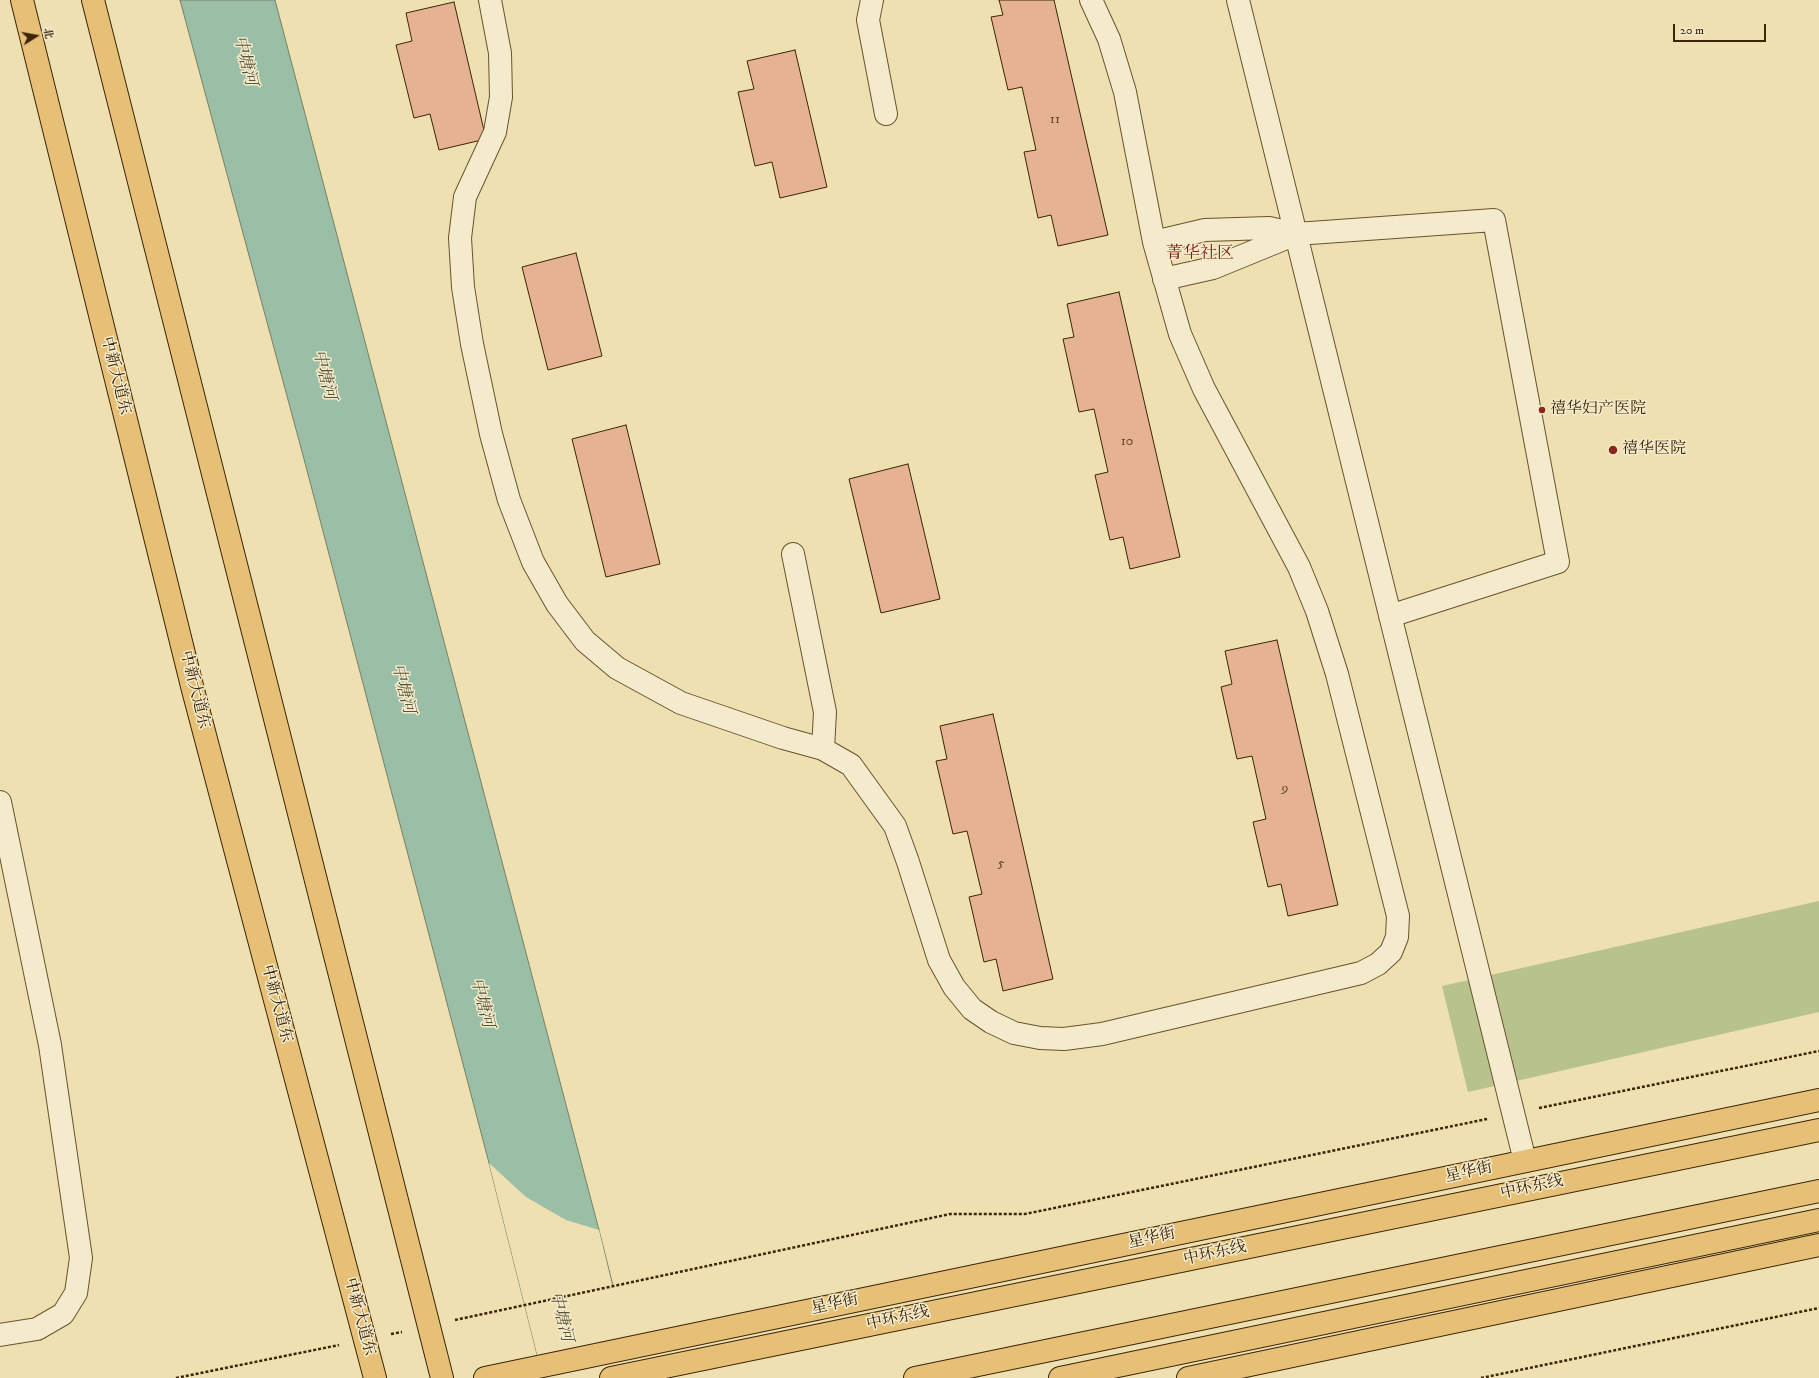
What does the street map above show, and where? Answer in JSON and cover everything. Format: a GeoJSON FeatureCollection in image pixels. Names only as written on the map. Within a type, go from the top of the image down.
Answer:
{"type":"FeatureCollection","features":[{"type":"Feature","properties":{"kind":"main road","name":"中新大道东"},"geometry":{"type":"LineString","coordinates":[[22,0],[191,682],[375,1378]]}},
{"type":"Feature","properties":{"kind":"main road"},"geometry":{"type":"LineString","coordinates":[[93,0],[442,1378]]}},
{"type":"Feature","properties":{"kind":"main road","name":"星华街"},"geometry":{"type":"LineString","coordinates":[[485,1378],[1819,1100]]}},
{"type":"Feature","properties":{"kind":"main road","name":"中环东线"},"geometry":{"type":"LineString","coordinates":[[611,1378],[1819,1130]]}},
{"type":"Feature","properties":{"kind":"main road"},"geometry":{"type":"LineString","coordinates":[[915,1378],[1819,1191]]}},
{"type":"Feature","properties":{"kind":"main road"},"geometry":{"type":"LineString","coordinates":[[1060,1378],[1819,1220]]}},
{"type":"Feature","properties":{"kind":"main road"},"geometry":{"type":"LineString","coordinates":[[1188,1378],[1819,1245]]}},
{"type":"Feature","properties":{"kind":"street"},"geometry":{"type":"LineString","coordinates":[[490,0],[500,53],[502,97],[495,132],[465,197],[460,238],[463,288],[472,344],[491,434],[509,500],[533,562],[556,604],[585,641],[617,668],[681,703],[783,738],[823,749],[851,765],[895,826],[939,960],[954,987],[972,1009],[991,1022],[1014,1033],[1040,1038],[1064,1039],[1102,1034],[1361,973],[1378,964],[1391,952],[1397,937],[1398,916],[1337,674],[1317,611],[1299,567],[1204,389],[1180,334],[1154,242],[1125,92],[1109,39],[1091,0]]}},
{"type":"Feature","properties":{"kind":"street"},"geometry":{"type":"LineString","coordinates":[[872,0],[868,20],[886,114]]}},
{"type":"Feature","properties":{"kind":"street"},"geometry":{"type":"LineString","coordinates":[[1238,0],[1525,1161]]}},
{"type":"Feature","properties":{"kind":"street"},"geometry":{"type":"LineString","coordinates":[[1154,242],[1205,230],[1269,228],[1296,234],[1494,220],[1558,562],[1390,616]]}},
{"type":"Feature","properties":{"kind":"street"},"geometry":{"type":"LineString","coordinates":[[1164,279],[1213,268],[1296,234]]}},
{"type":"Feature","properties":{"kind":"street"},"geometry":{"type":"LineString","coordinates":[[793,554],[825,712],[823,749]]}},
{"type":"Feature","properties":{"kind":"street"},"geometry":{"type":"LineString","coordinates":[[0,802],[50,1045],[81,1258],[76,1293],[63,1314],[37,1329],[0,1335]]}},
{"type":"Feature","properties":{"kind":"path"},"geometry":{"type":"LineString","coordinates":[[524,1305],[950,1214],[1025,1214],[1819,1051]]}},
{"type":"Feature","properties":{"kind":"path"},"geometry":{"type":"LineString","coordinates":[[1481,1378],[1819,1308]]}},
{"type":"Feature","properties":{"kind":"shaded area"},"geometry":{"type":"Polygon","coordinates":[[[1819,901],[1819,1012],[1468,1092],[1442,986],[1819,901]]]}},
{"type":"Feature","properties":{"kind":"water","name":"中塘河"},"geometry":{"type":"Polygon","coordinates":[[[180,0],[275,0],[613,1286],[543,1378],[489,1163],[304,459],[180,0]]]}},
{"type":"Feature","properties":{"kind":"pier"},"geometry":{"type":"Polygon","coordinates":[[[489,1163],[526,1197],[566,1220],[599,1230],[634,1378],[543,1378],[489,1163]]]}},
{"type":"Feature","properties":{"kind":"building"},"geometry":{"type":"Polygon","coordinates":[[[999,0],[1054,0],[1108,235],[1058,246],[1051,215],[1038,218],[1024,152],[1036,150],[1022,87],[1008,90],[991,17],[1003,15],[999,0]]]}},
{"type":"Feature","properties":{"kind":"building"},"geometry":{"type":"Polygon","coordinates":[[[454,2],[486,139],[439,150],[430,114],[414,118],[396,45],[412,41],[406,13],[454,2]]]}},
{"type":"Feature","properties":{"kind":"building"},"geometry":{"type":"Polygon","coordinates":[[[795,50],[827,187],[780,198],[772,162],[755,166],[738,92],[754,89],[747,61],[795,50]]]}},
{"type":"Feature","properties":{"kind":"building"},"geometry":{"type":"Polygon","coordinates":[[[576,253],[602,356],[548,370],[522,267],[576,253]]]}},
{"type":"Feature","properties":{"kind":"building"},"geometry":{"type":"Polygon","coordinates":[[[1119,292],[1180,557],[1130,569],[1123,537],[1110,540],[1095,475],[1108,472],[1094,409],[1079,412],[1063,339],[1074,337],[1067,304],[1119,292]]]}},
{"type":"Feature","properties":{"kind":"building"},"geometry":{"type":"Polygon","coordinates":[[[626,425],[660,564],[606,577],[572,439],[626,425]]]}},
{"type":"Feature","properties":{"kind":"building"},"geometry":{"type":"Polygon","coordinates":[[[908,464],[940,599],[881,613],[849,479],[908,464]]]}},
{"type":"Feature","properties":{"kind":"building"},"geometry":{"type":"Polygon","coordinates":[[[1277,640],[1338,905],[1288,916],[1281,884],[1268,887],[1253,822],[1266,819],[1252,756],[1237,759],[1221,687],[1232,684],[1225,651],[1277,640]]]}},
{"type":"Feature","properties":{"kind":"building"},"geometry":{"type":"Polygon","coordinates":[[[993,714],[1053,979],[1003,991],[996,959],[984,962],[969,897],[982,894],[967,831],[953,834],[936,761],[947,759],[940,726],[993,714]]]}},
{"type":"Feature","properties":{"kind":"place","name":"禧华妇产医院"},"geometry":{"type":"Point","coordinates":[1542,410]}},
{"type":"Feature","properties":{"kind":"place","name":"禧华医院"},"geometry":{"type":"Point","coordinates":[1613,450]}},
{"type":"Feature","properties":{"kind":"district","name":"菁华社区"},"geometry":{"type":"Point","coordinates":[1200,254]}}]}
